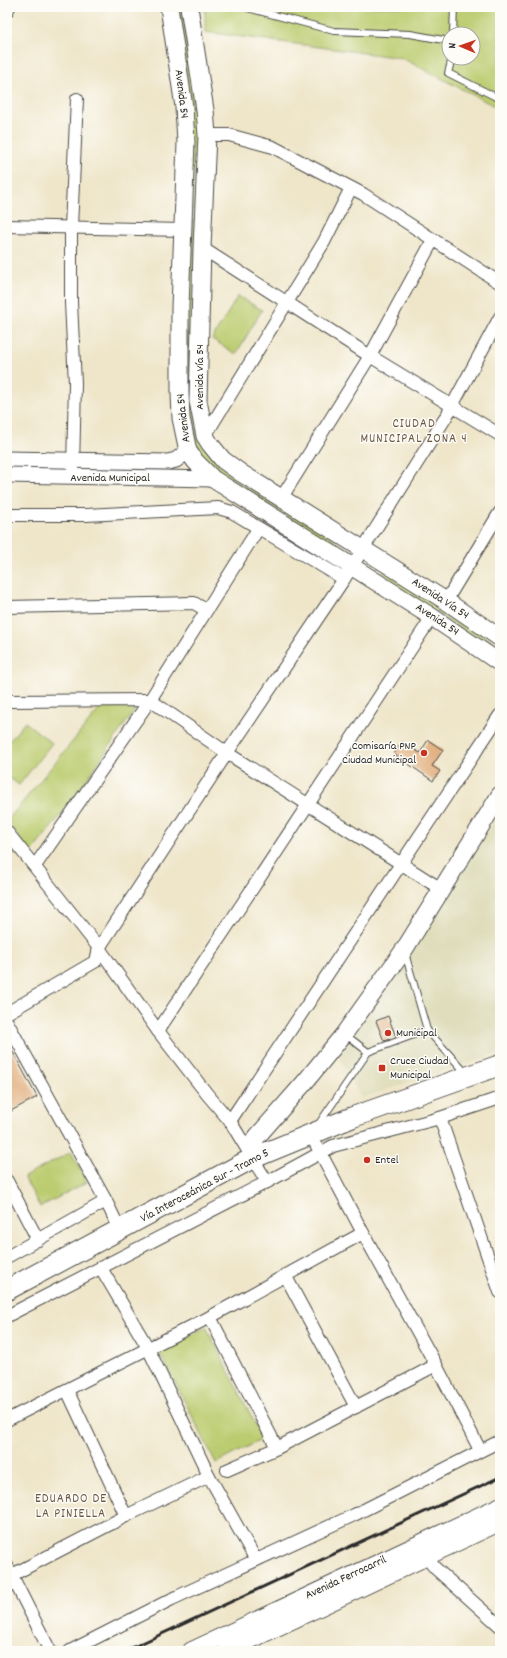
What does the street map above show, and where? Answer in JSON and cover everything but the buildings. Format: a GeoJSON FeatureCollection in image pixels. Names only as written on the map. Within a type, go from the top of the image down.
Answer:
{"type":"FeatureCollection","features":[{"type":"Feature","properties":{"kind":"highway","name":"Vía Interoceánica Sur - Tramo 5"},"geometry":{"type":"LineString","coordinates":[[7,1290],[253,1158],[353,1117],[500,1065]]}},
{"type":"Feature","properties":{"kind":"main road","name":"Avenida 54"},"geometry":{"type":"LineString","coordinates":[[169,7],[185,124],[186,142],[182,230],[180,393],[181,418],[188,451],[195,461],[213,479],[348,573],[432,617],[500,663]]}},
{"type":"Feature","properties":{"kind":"main road","name":"Avenida Vía 54"},"geometry":{"type":"LineString","coordinates":[[189,7],[205,110],[207,135],[198,401],[205,436],[212,448],[223,460],[249,478],[282,497],[446,601],[500,638]]}},
{"type":"Feature","properties":{"kind":"main road"},"geometry":{"type":"LineString","coordinates":[[253,1158],[255,1139],[305,1082],[344,1034],[404,950],[500,795]]}},
{"type":"Feature","properties":{"kind":"main road","name":"Avenida Ferrocarril"},"geometry":{"type":"LineString","coordinates":[[191,1651],[500,1506]]}},
{"type":"Feature","properties":{"kind":"main road","name":"Avenida Ferrocarril"},"geometry":{"type":"LineString","coordinates":[[227,1651],[427,1558],[500,1522]]}},
{"type":"Feature","properties":{"kind":"street"},"geometry":{"type":"LineString","coordinates":[[7,11],[10,7]]}},
{"type":"Feature","properties":{"kind":"street"},"geometry":{"type":"LineString","coordinates":[[73,478],[75,383],[71,304],[71,227],[77,99]]}},
{"type":"Feature","properties":{"kind":"street"},"geometry":{"type":"LineString","coordinates":[[207,135],[229,135],[273,147],[363,194],[500,283]]}},
{"type":"Feature","properties":{"kind":"street"},"geometry":{"type":"LineString","coordinates":[[205,436],[324,242],[350,188]]}},
{"type":"Feature","properties":{"kind":"street"},"geometry":{"type":"LineString","coordinates":[[7,226],[182,230]]}},
{"type":"Feature","properties":{"kind":"street"},"geometry":{"type":"LineString","coordinates":[[282,497],[370,356],[433,240]]}},
{"type":"Feature","properties":{"kind":"street"},"geometry":{"type":"LineString","coordinates":[[202,248],[370,356],[500,435]]}},
{"type":"Feature","properties":{"kind":"street"},"geometry":{"type":"LineString","coordinates":[[7,1012],[96,961],[99,948],[227,753],[348,573],[446,417],[451,405],[500,317]]}},
{"type":"Feature","properties":{"kind":"street","name":"Avenida Municipal"},"geometry":{"type":"LineString","coordinates":[[7,459],[168,462],[176,460],[188,451]]}},
{"type":"Feature","properties":{"kind":"street","name":"Avenida Municipal"},"geometry":{"type":"LineString","coordinates":[[7,475],[73,478],[213,479]]}},
{"type":"Feature","properties":{"kind":"street"},"geometry":{"type":"LineString","coordinates":[[7,515],[86,515],[218,508],[232,512],[258,529],[348,573]]}},
{"type":"Feature","properties":{"kind":"street"},"geometry":{"type":"LineString","coordinates":[[446,601],[500,512]]}},
{"type":"Feature","properties":{"kind":"street"},"geometry":{"type":"LineString","coordinates":[[34,866],[150,700],[258,529]]}},
{"type":"Feature","properties":{"kind":"street"},"geometry":{"type":"LineString","coordinates":[[7,608],[194,603],[206,610]]}},
{"type":"Feature","properties":{"kind":"street"},"geometry":{"type":"LineString","coordinates":[[158,1031],[432,617]]}},
{"type":"Feature","properties":{"kind":"street"},"geometry":{"type":"LineString","coordinates":[[7,701],[150,700],[227,753],[441,889]]}},
{"type":"Feature","properties":{"kind":"street"},"geometry":{"type":"LineString","coordinates":[[230,1121],[402,865],[500,715]]}},
{"type":"Feature","properties":{"kind":"street"},"geometry":{"type":"LineString","coordinates":[[7,832],[99,948],[158,1031],[230,1121],[267,1182]]}},
{"type":"Feature","properties":{"kind":"street"},"geometry":{"type":"LineString","coordinates":[[7,1022],[106,1201],[120,1230]]}},
{"type":"Feature","properties":{"kind":"street"},"geometry":{"type":"LineString","coordinates":[[7,1316],[267,1182],[333,1146],[440,1118],[500,1098]]}},
{"type":"Feature","properties":{"kind":"street"},"geometry":{"type":"LineString","coordinates":[[440,1118],[500,1292]]}},
{"type":"Feature","properties":{"kind":"street"},"geometry":{"type":"LineString","coordinates":[[311,1135],[436,1365],[480,1450]]}},
{"type":"Feature","properties":{"kind":"street"},"geometry":{"type":"LineString","coordinates":[[7,1181],[38,1240]]}},
{"type":"Feature","properties":{"kind":"street"},"geometry":{"type":"LineString","coordinates":[[7,1257],[106,1201]]}},
{"type":"Feature","properties":{"kind":"street"},"geometry":{"type":"LineString","coordinates":[[7,1420],[210,1316],[363,1233]]}},
{"type":"Feature","properties":{"kind":"street"},"geometry":{"type":"LineString","coordinates":[[101,1268],[148,1348],[209,1476],[256,1560]]}},
{"type":"Feature","properties":{"kind":"street"},"geometry":{"type":"LineString","coordinates":[[285,1275],[356,1407]]}},
{"type":"Feature","properties":{"kind":"street"},"geometry":{"type":"LineString","coordinates":[[210,1316],[277,1448]]}},
{"type":"Feature","properties":{"kind":"street"},"geometry":{"type":"LineString","coordinates":[[227,1470],[277,1448],[436,1365]]}},
{"type":"Feature","properties":{"kind":"street"},"geometry":{"type":"LineString","coordinates":[[67,1390],[126,1516]]}},
{"type":"Feature","properties":{"kind":"street"},"geometry":{"type":"LineString","coordinates":[[70,1651],[172,1599],[354,1515],[500,1441]]}},
{"type":"Feature","properties":{"kind":"street"},"geometry":{"type":"LineString","coordinates":[[50,1651],[9,1570],[209,1476]]}},
{"type":"Feature","properties":{"kind":"street"},"geometry":{"type":"LineString","coordinates":[[427,1558],[435,1568],[500,1626]]}},
{"type":"Feature","properties":{"kind":"lane"},"geometry":{"type":"LineString","coordinates":[[244,7],[334,31],[410,34],[441,40]]}},
{"type":"Feature","properties":{"kind":"lane"},"geometry":{"type":"LineString","coordinates":[[453,26],[454,7]]}},
{"type":"Feature","properties":{"kind":"lane"},"geometry":{"type":"LineString","coordinates":[[450,66],[448,73],[500,99]]}},
{"type":"Feature","properties":{"kind":"lane"},"geometry":{"type":"LineString","coordinates":[[404,950],[427,1030],[469,1076]]}},
{"type":"Feature","properties":{"kind":"lane"},"geometry":{"type":"LineString","coordinates":[[311,1135],[368,1052],[427,1030]]}},
{"type":"Feature","properties":{"kind":"lane"},"geometry":{"type":"LineString","coordinates":[[344,1034],[368,1052]]}},
{"type":"Feature","properties":{"kind":"shaded area"},"geometry":{"type":"Polygon","coordinates":[[[497,817],[500,819],[500,1053],[361,1098],[339,1056],[421,937],[497,817]]]}},
{"type":"Feature","properties":{"kind":"green space"},"geometry":{"type":"Polygon","coordinates":[[[175,7],[182,7],[199,110],[198,210],[189,209],[175,7]]]}},
{"type":"Feature","properties":{"kind":"green space"},"geometry":{"type":"Polygon","coordinates":[[[205,7],[500,7],[500,109],[402,58],[205,32],[205,7]]]}},
{"type":"Feature","properties":{"kind":"green space"},"geometry":{"type":"Polygon","coordinates":[[[188,220],[197,221],[196,431],[335,540],[332,545],[216,472],[201,456],[194,445],[187,418],[188,220]]]}},
{"type":"Feature","properties":{"kind":"green space"},"geometry":{"type":"Polygon","coordinates":[[[238,296],[262,310],[236,354],[212,339],[238,296]]]}},
{"type":"Feature","properties":{"kind":"green space"},"geometry":{"type":"Polygon","coordinates":[[[85,467],[156,467],[156,473],[84,470],[85,467]]]}},
{"type":"Feature","properties":{"kind":"green space"},"geometry":{"type":"Polygon","coordinates":[[[385,570],[500,646],[500,655],[381,577],[385,570]]]}},
{"type":"Feature","properties":{"kind":"green space"},"geometry":{"type":"Polygon","coordinates":[[[131,705],[134,711],[71,802],[31,853],[7,821],[101,707],[131,705]]]}},
{"type":"Feature","properties":{"kind":"green space"},"geometry":{"type":"Polygon","coordinates":[[[25,722],[52,743],[19,785],[7,776],[7,744],[25,722]]]}},
{"type":"Feature","properties":{"kind":"green space"},"geometry":{"type":"Polygon","coordinates":[[[71,1152],[87,1182],[40,1207],[24,1177],[71,1152]]]}},
{"type":"Feature","properties":{"kind":"green space"},"geometry":{"type":"Polygon","coordinates":[[[206,1327],[263,1439],[216,1463],[159,1351],[206,1327]]]}},
{"type":"Feature","properties":{"kind":"railway"},"geometry":{"type":"LineString","coordinates":[[125,1651],[500,1477]]}},
{"type":"Feature","properties":{"kind":"place","name":"Comisaría PNP Ciudad Municipal"},"geometry":{"type":"Point","coordinates":[424,753]}},
{"type":"Feature","properties":{"kind":"place","name":"Municipal"},"geometry":{"type":"Point","coordinates":[388,1033]}},
{"type":"Feature","properties":{"kind":"place","name":"Cruce Ciudad Municipal"},"geometry":{"type":"Point","coordinates":[382,1068]}},
{"type":"Feature","properties":{"kind":"place","name":"Entel"},"geometry":{"type":"Point","coordinates":[367,1160]}},
{"type":"Feature","properties":{"kind":"district","name":"CIUDAD MUNICIPAL ZONA 4"},"geometry":{"type":"Point","coordinates":[414,432]}},
{"type":"Feature","properties":{"kind":"district","name":"EDUARDO DE LA PINIELLA"},"geometry":{"type":"Point","coordinates":[71,1506]}}]}
